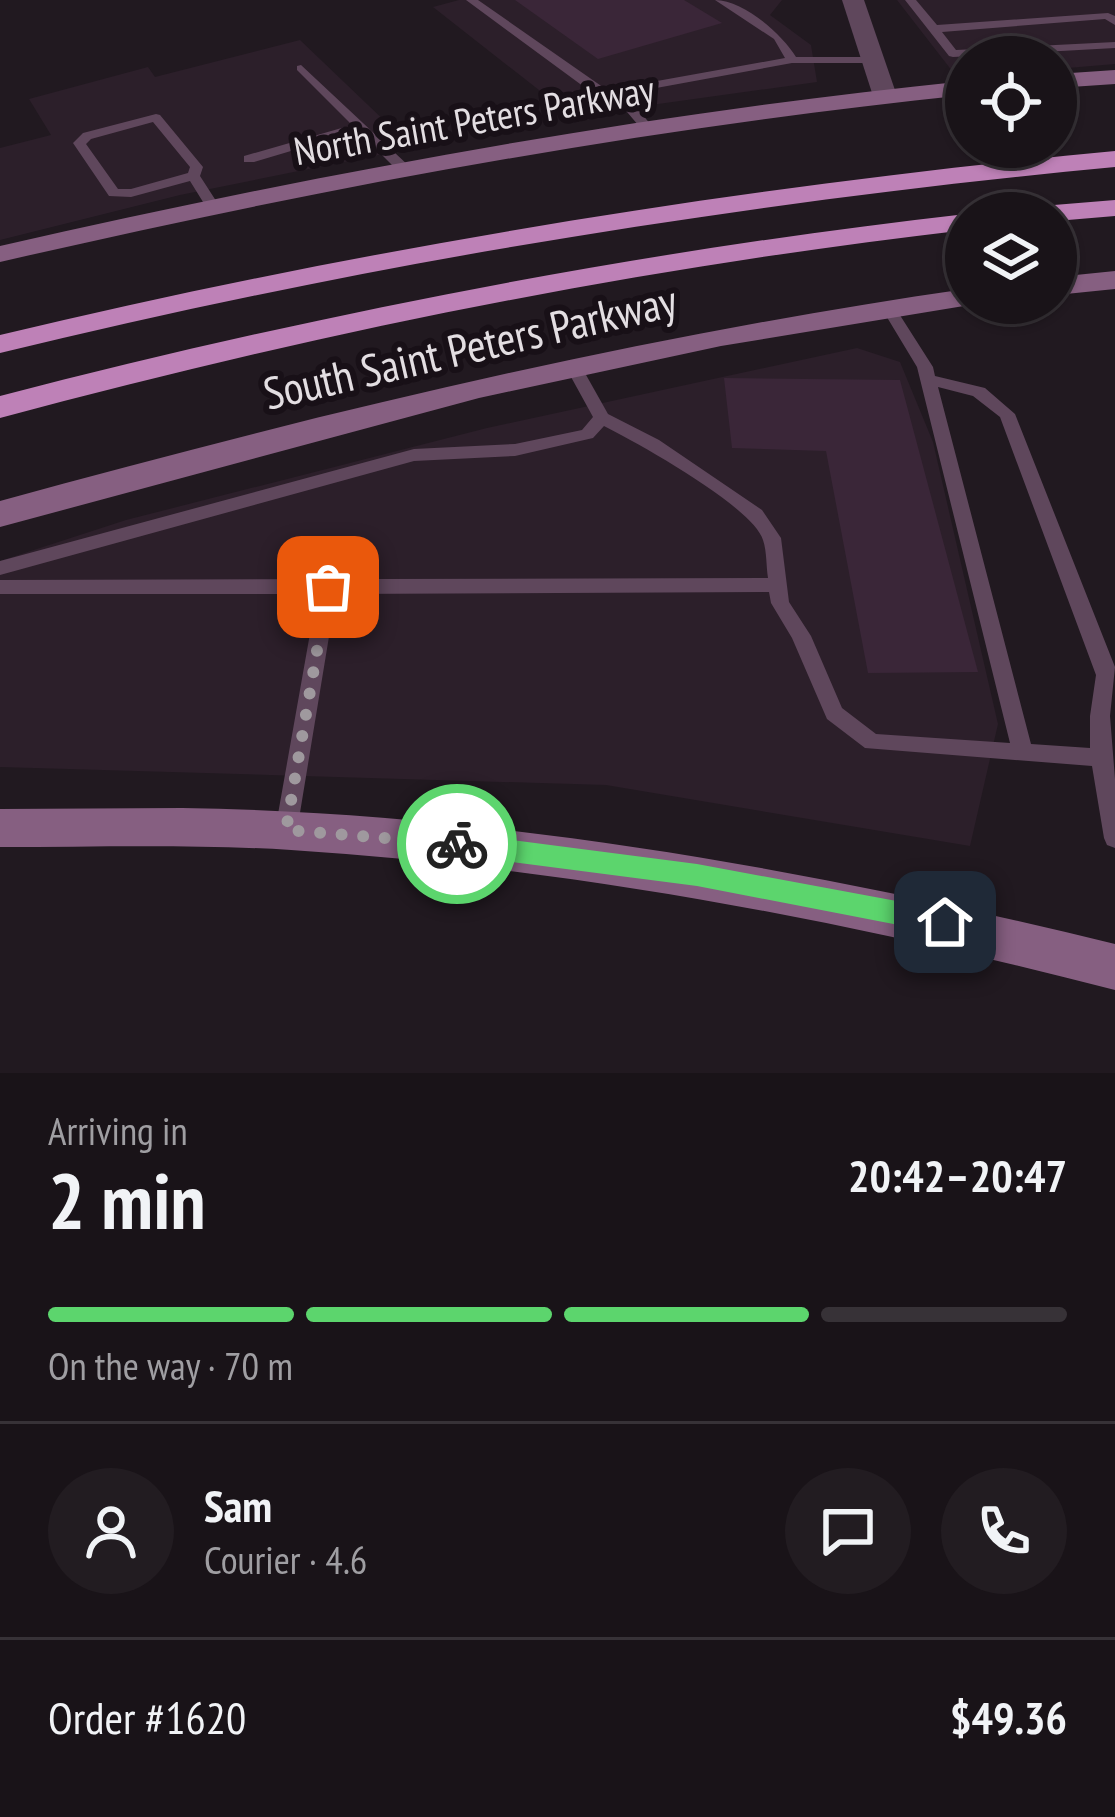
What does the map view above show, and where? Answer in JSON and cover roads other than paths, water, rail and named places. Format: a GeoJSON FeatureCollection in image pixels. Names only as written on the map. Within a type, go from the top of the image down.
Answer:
{"type":"FeatureCollection","features":[{"type":"Feature","properties":{"kind":"highway"},"geometry":{"type":"LineString","coordinates":[[0,344],[243,287],[544,228],[829,187],[1112,159]]}},
{"type":"Feature","properties":{"kind":"highway"},"geometry":{"type":"LineString","coordinates":[[1077,211],[1115,208]]}},
{"type":"Feature","properties":{"kind":"highway"},"geometry":{"type":"LineString","coordinates":[[0,407],[242,345],[479,295],[693,257],[945,225]]}},
{"type":"Feature","properties":{"kind":"main road"},"geometry":{"type":"LineString","coordinates":[[1077,79],[1115,76]]}},
{"type":"Feature","properties":{"kind":"main road","name":"North Saint Peters Parkway"},"geometry":{"type":"LineString","coordinates":[[0,254],[405,170],[649,129],[945,90]]}},
{"type":"Feature","properties":{"kind":"main road"},"geometry":{"type":"LineString","coordinates":[[1077,284],[1115,280]]}},
{"type":"Feature","properties":{"kind":"main road","name":"South Saint Peters Parkway"},"geometry":{"type":"LineString","coordinates":[[0,514],[286,433],[573,366],[945,301]]}},
{"type":"Feature","properties":{"kind":"main road"},"geometry":{"type":"LineString","coordinates":[[0,828],[286,830],[612,862],[945,922],[1115,967]]}},
{"type":"Feature","properties":{"kind":"street"},"geometry":{"type":"LineString","coordinates":[[853,0],[884,96]]}},
{"type":"Feature","properties":{"kind":"lane"},"geometry":{"type":"LineString","coordinates":[[471,0],[605,94],[626,103],[649,129]]}},
{"type":"Feature","properties":{"kind":"lane"},"geometry":{"type":"LineString","coordinates":[[720,0],[778,37],[792,61]]}},
{"type":"Feature","properties":{"kind":"lane"},"geometry":{"type":"LineString","coordinates":[[910,0],[953,54],[1115,45]]}},
{"type":"Feature","properties":{"kind":"lane"},"geometry":{"type":"LineString","coordinates":[[1093,0],[1113,18]]}},
{"type":"Feature","properties":{"kind":"lane"},"geometry":{"type":"LineString","coordinates":[[934,29],[1113,18]]}},
{"type":"Feature","properties":{"kind":"lane"},"geometry":{"type":"LineString","coordinates":[[605,94],[792,61],[874,60]]}},
{"type":"Feature","properties":{"kind":"lane"},"geometry":{"type":"LineString","coordinates":[[301,68],[405,170]]}},
{"type":"Feature","properties":{"kind":"lane"},"geometry":{"type":"LineString","coordinates":[[156,118],[197,167],[193,176],[114,193],[79,143],[156,118]]}},
{"type":"Feature","properties":{"kind":"lane"},"geometry":{"type":"LineString","coordinates":[[249,159],[361,126]]}},
{"type":"Feature","properties":{"kind":"lane"},"geometry":{"type":"LineString","coordinates":[[193,176],[213,207]]}},
{"type":"Feature","properties":{"kind":"lane"},"geometry":{"type":"LineString","coordinates":[[889,309],[928,379],[1022,751]]}},
{"type":"Feature","properties":{"kind":"lane"},"geometry":{"type":"LineString","coordinates":[[573,366],[602,418],[653,444],[756,514],[772,538],[780,603],[802,637],[835,713],[872,742],[1100,758]]}},
{"type":"Feature","properties":{"kind":"lane"},"geometry":{"type":"LineString","coordinates":[[928,379],[979,392],[1006,414],[1111,675],[1101,694],[1100,758],[1115,837]]}},
{"type":"Feature","properties":{"kind":"lane"},"geometry":{"type":"LineString","coordinates":[[0,568],[414,455],[515,449],[587,434],[602,418]]}},
{"type":"Feature","properties":{"kind":"lane"},"geometry":{"type":"LineString","coordinates":[[0,587],[777,585]]}},
{"type":"Feature","properties":{"kind":"lane"},"geometry":{"type":"LineString","coordinates":[[286,830],[328,587]]}}]}
